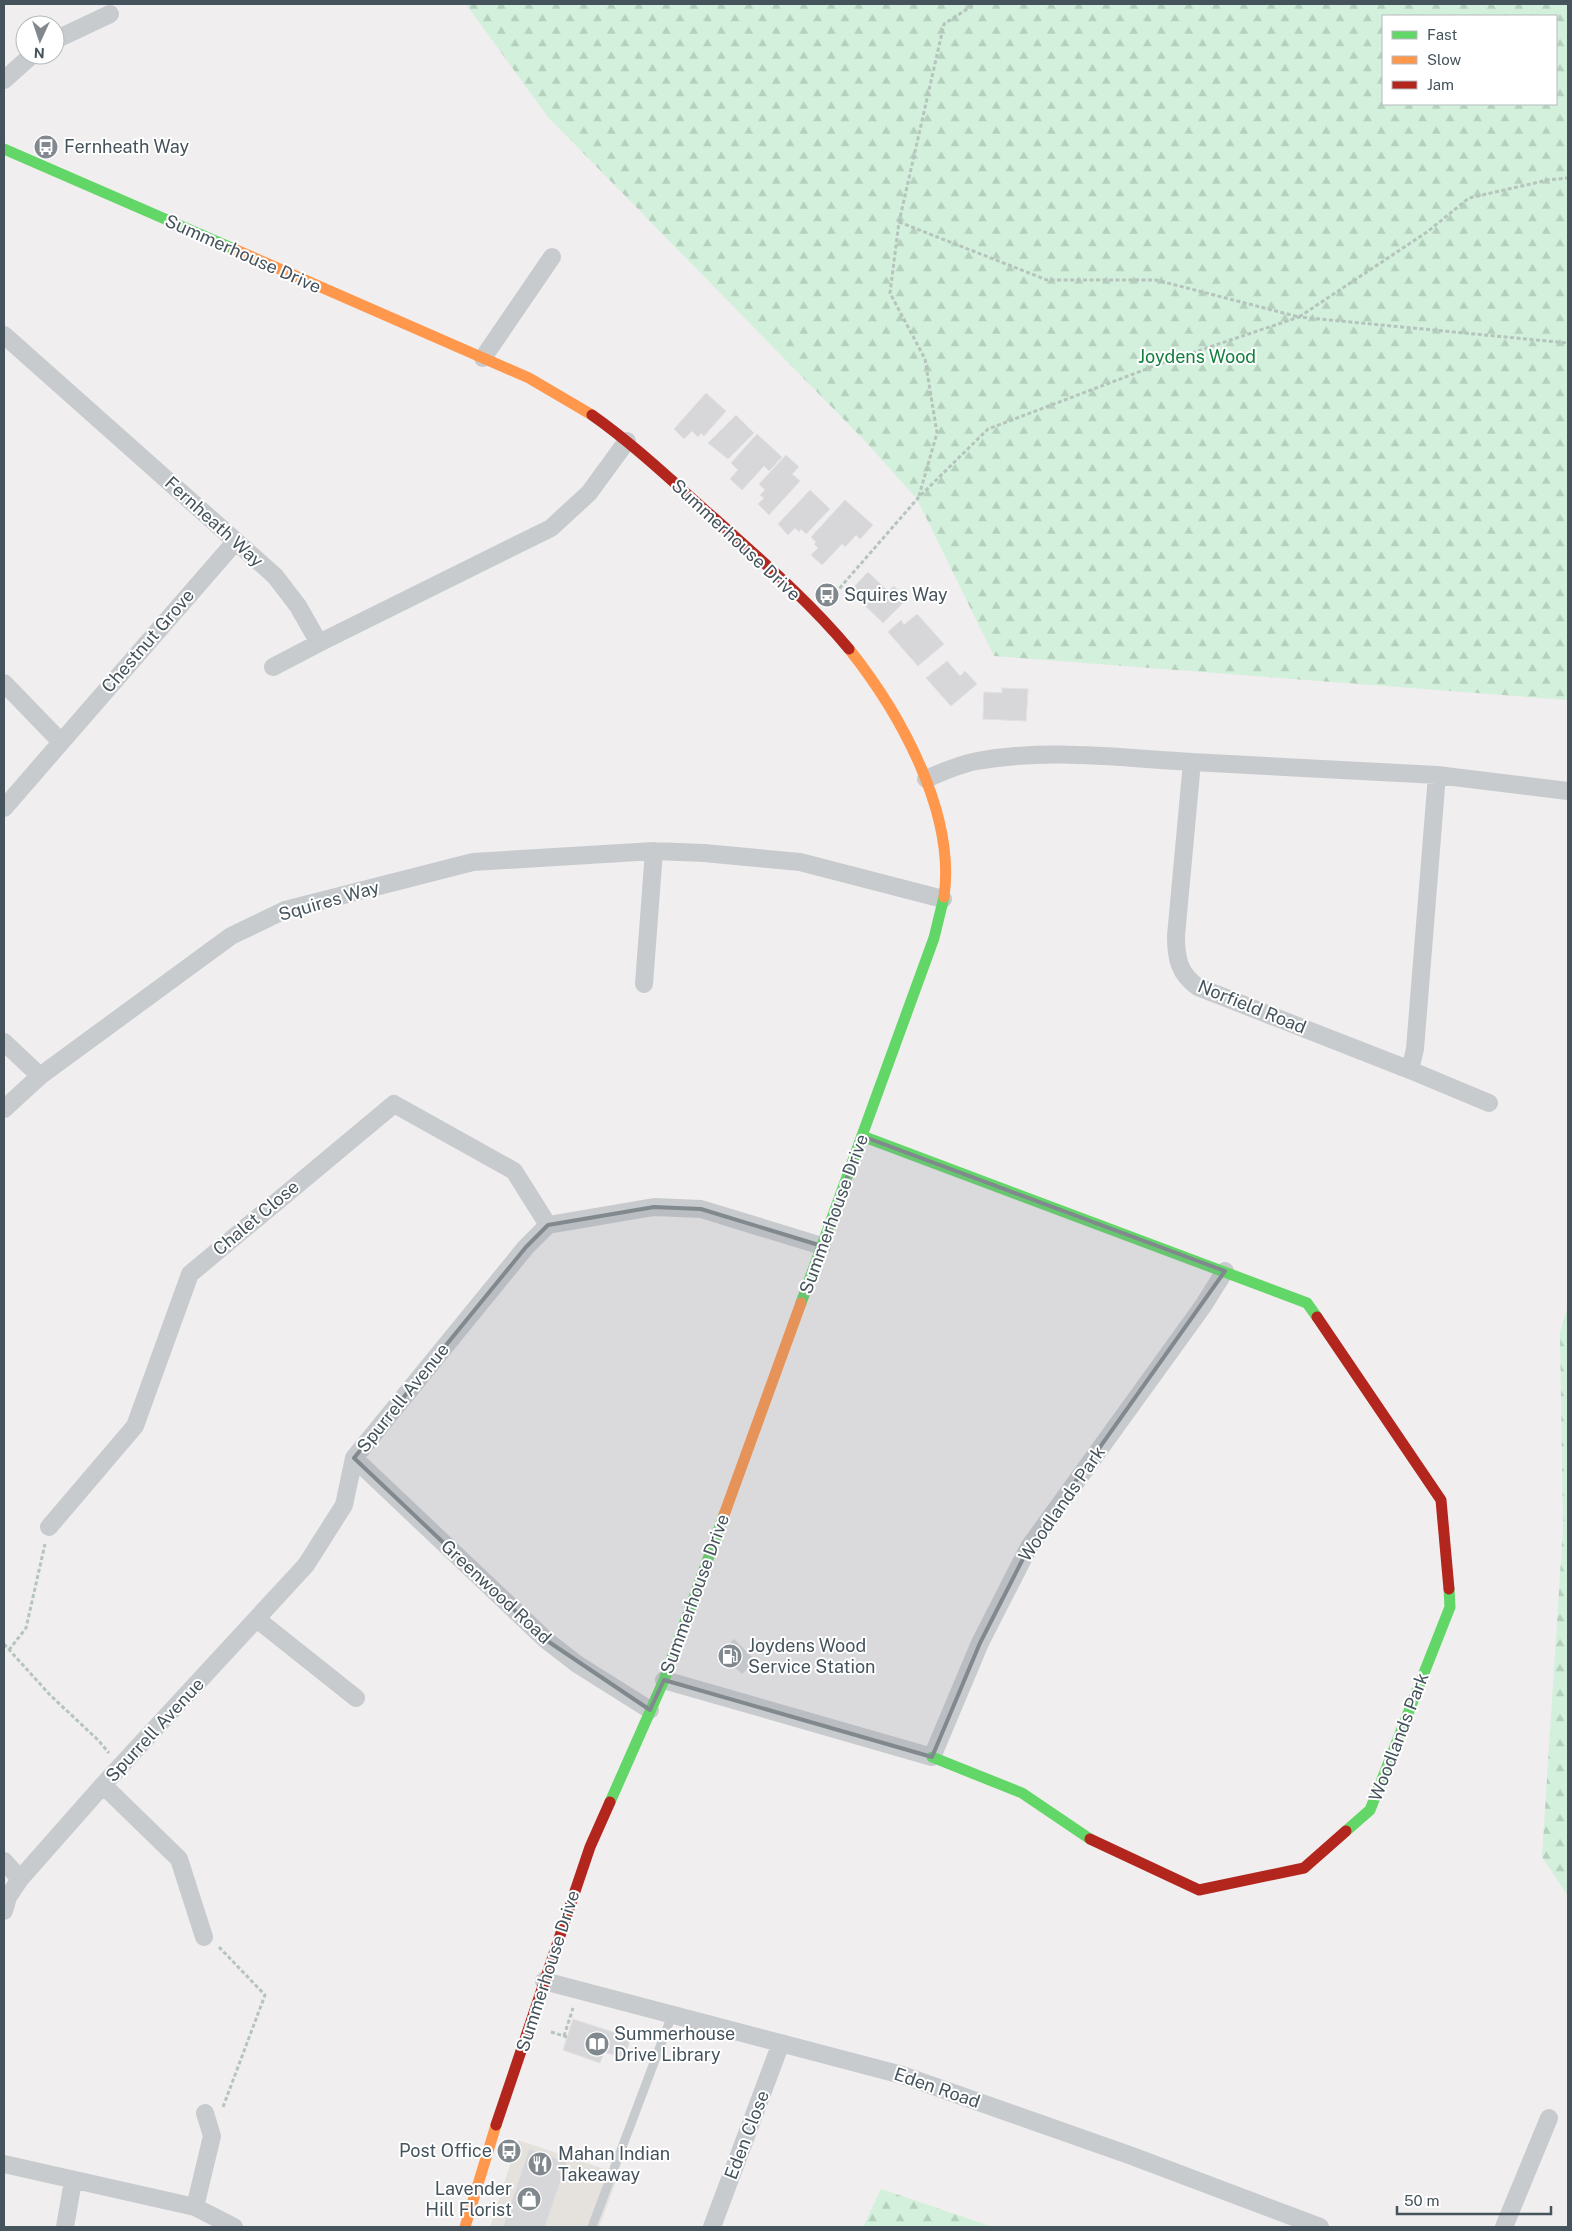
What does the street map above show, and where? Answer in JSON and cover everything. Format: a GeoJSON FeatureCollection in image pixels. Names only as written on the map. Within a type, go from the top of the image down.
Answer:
{"type":"FeatureCollection","features":[{"type":"Feature","properties":{"kind":"street"},"geometry":{"type":"LineString","coordinates":[[65,35],[110,14]]}},
{"type":"Feature","properties":{"kind":"street"},"geometry":{"type":"LineString","coordinates":[[4,80],[21,65]]}},
{"type":"Feature","properties":{"kind":"street","name":"Summerhouse Drive"},"geometry":{"type":"LineString","coordinates":[[6,156],[529,378],[569,401],[627,441],[734,536],[816,614],[847,647],[869,677],[901,730],[926,779],[943,835],[946,857],[943,899],[934,938],[664,1680],[590,1847],[490,2144],[465,2227]]}},
{"type":"Feature","properties":{"kind":"street"},"geometry":{"type":"LineString","coordinates":[[483,358],[552,257]]}},
{"type":"Feature","properties":{"kind":"street","name":"Fernheath Way"},"geometry":{"type":"LineString","coordinates":[[4,335],[275,576],[298,606],[318,643]]}},
{"type":"Feature","properties":{"kind":"street"},"geometry":{"type":"LineString","coordinates":[[273,667],[551,528],[589,493],[627,441]]}},
{"type":"Feature","properties":{"kind":"street","name":"Chestnut Grove"},"geometry":{"type":"LineString","coordinates":[[4,808],[236,540]]}},
{"type":"Feature","properties":{"kind":"street"},"geometry":{"type":"LineString","coordinates":[[4,683],[61,742]]}},
{"type":"Feature","properties":{"kind":"street"},"geometry":{"type":"LineString","coordinates":[[926,779],[976,761],[1029,754],[1059,754],[1437,775],[1568,791]]}},
{"type":"Feature","properties":{"kind":"street","name":"Norfield Road"},"geometry":{"type":"LineString","coordinates":[[1192,762],[1176,936],[1176,953],[1183,974],[1198,987],[1489,1103]]}},
{"type":"Feature","properties":{"kind":"street"},"geometry":{"type":"LineString","coordinates":[[1410,1070],[1415,1049],[1437,775]]}},
{"type":"Feature","properties":{"kind":"street"},"geometry":{"type":"LineString","coordinates":[[644,984],[654,851]]}},
{"type":"Feature","properties":{"kind":"street","name":"Squires Way"},"geometry":{"type":"LineString","coordinates":[[4,1109],[40,1076],[231,936],[285,910],[473,862],[654,851],[704,853],[800,862],[943,899]]}},
{"type":"Feature","properties":{"kind":"street"},"geometry":{"type":"LineString","coordinates":[[4,1042],[40,1076]]}},
{"type":"Feature","properties":{"kind":"street","name":"Chalet Close"},"geometry":{"type":"LineString","coordinates":[[49,1527],[135,1426],[190,1274],[394,1104],[514,1171],[548,1226]]}},
{"type":"Feature","properties":{"kind":"street","name":"Woodlands Park"},"geometry":{"type":"LineString","coordinates":[[664,1680],[932,1756],[1022,1793],[1086,1837],[1199,1890],[1304,1868],[1370,1810],[1450,1607],[1441,1500],[1307,1303],[862,1136]]}},
{"type":"Feature","properties":{"kind":"street"},"geometry":{"type":"LineString","coordinates":[[548,1226],[654,1207],[701,1209],[822,1246]]}},
{"type":"Feature","properties":{"kind":"street","name":"Spurrell Avenue"},"geometry":{"type":"LineString","coordinates":[[4,1911],[8,1897],[20,1879],[103,1785],[258,1620],[306,1565],[344,1505],[354,1458],[526,1247],[548,1226]]}},
{"type":"Feature","properties":{"kind":"street","name":"Woodlands Park"},"geometry":{"type":"LineString","coordinates":[[932,1756],[980,1643],[1029,1547],[1203,1306],[1225,1271]]}},
{"type":"Feature","properties":{"kind":"street","name":"Greenwood Road"},"geometry":{"type":"LineString","coordinates":[[354,1458],[546,1640],[577,1664],[650,1710]]}},
{"type":"Feature","properties":{"kind":"street"},"geometry":{"type":"LineString","coordinates":[[258,1620],[356,1698]]}},
{"type":"Feature","properties":{"kind":"street"},"geometry":{"type":"LineString","coordinates":[[103,1785],[178,1859],[204,1937]]}},
{"type":"Feature","properties":{"kind":"street"},"geometry":{"type":"LineString","coordinates":[[4,1861],[20,1879]]}},
{"type":"Feature","properties":{"kind":"street","name":"Eden Road"},"geometry":{"type":"LineString","coordinates":[[544,1981],[902,2075],[1132,2156],[1320,2227]]}},
{"type":"Feature","properties":{"kind":"street","name":"Eden Close"},"geometry":{"type":"LineString","coordinates":[[712,2227],[781,2043]]}},
{"type":"Feature","properties":{"kind":"street"},"geometry":{"type":"LineString","coordinates":[[195,2207],[212,2136],[206,2113]]}},
{"type":"Feature","properties":{"kind":"street"},"geometry":{"type":"LineString","coordinates":[[1504,2227],[1549,2118]]}},
{"type":"Feature","properties":{"kind":"street"},"geometry":{"type":"LineString","coordinates":[[4,2164],[72,2181],[195,2207],[234,2227]]}},
{"type":"Feature","properties":{"kind":"street"},"geometry":{"type":"LineString","coordinates":[[65,2227],[72,2181]]}},
{"type":"Feature","properties":{"kind":"lane"},"geometry":{"type":"LineString","coordinates":[[592,2227],[672,2015]]}},
{"type":"Feature","properties":{"kind":"path"},"geometry":{"type":"LineString","coordinates":[[917,500],[937,433],[925,359],[890,294],[899,222],[944,24],[975,4]]}},
{"type":"Feature","properties":{"kind":"path"},"geometry":{"type":"LineString","coordinates":[[816,614],[917,500],[988,430],[1165,362],[1299,317],[1427,232],[1469,198],[1548,180],[1568,178]]}},
{"type":"Feature","properties":{"kind":"path"},"geometry":{"type":"LineString","coordinates":[[899,222],[1047,280],[1156,280],[1299,317],[1568,343]]}},
{"type":"Feature","properties":{"kind":"path"},"geometry":{"type":"LineString","coordinates":[[9,1650],[26,1628],[49,1527]]}},
{"type":"Feature","properties":{"kind":"path"},"geometry":{"type":"LineString","coordinates":[[4,1644],[50,1695],[98,1740],[120,1767]]}},
{"type":"Feature","properties":{"kind":"path"},"geometry":{"type":"LineString","coordinates":[[204,1937],[221,1948],[265,1995],[223,2108]]}},
{"type":"Feature","properties":{"kind":"path"},"geometry":{"type":"LineString","coordinates":[[564,2036],[573,2008]]}},
{"type":"Feature","properties":{"kind":"highlighted area"},"geometry":{"type":"Polygon","coordinates":[[[862,1136],[1225,1271],[1029,1547],[980,1643],[932,1757],[664,1680],[650,1710],[546,1640],[354,1458],[526,1247],[548,1225],[654,1207],[701,1209],[822,1246],[862,1136]]]}},
{"type":"Feature","properties":{"kind":"shaded area"},"geometry":{"type":"Polygon","coordinates":[[[518,2140],[619,2174],[599,2227],[490,2227],[518,2140]]]}},
{"type":"Feature","properties":{"kind":"green space","name":"Joydens Wood"},"geometry":{"type":"Polygon","coordinates":[[[466,4],[1568,4],[1568,700],[994,656],[917,499],[865,441],[548,117],[466,4]]]}},
{"type":"Feature","properties":{"kind":"green space"},"geometry":{"type":"Polygon","coordinates":[[[1568,1306],[1568,1896],[1542,1857],[1563,1528],[1560,1332],[1568,1306]]]}},
{"type":"Feature","properties":{"kind":"green space"},"geometry":{"type":"Polygon","coordinates":[[[881,2189],[993,2227],[863,2227],[881,2189]]]}},
{"type":"Feature","properties":{"kind":"building"},"geometry":{"type":"Polygon","coordinates":[[[706,393],[726,411],[704,436],[701,433],[698,437],[692,431],[684,439],[674,429],[706,393]]]}},
{"type":"Feature","properties":{"kind":"building"},"geometry":{"type":"Polygon","coordinates":[[[736,415],[754,433],[728,459],[708,443],[736,415]]]}},
{"type":"Feature","properties":{"kind":"building"},"geometry":{"type":"Polygon","coordinates":[[[757,434],[782,457],[769,471],[764,466],[742,490],[730,479],[738,470],[731,463],[757,434]]]}},
{"type":"Feature","properties":{"kind":"building"},"geometry":{"type":"Polygon","coordinates":[[[786,455],[799,467],[792,474],[800,481],[769,515],[758,504],[764,498],[760,495],[765,490],[759,484],[786,455]]]}},
{"type":"Feature","properties":{"kind":"building"},"geometry":{"type":"Polygon","coordinates":[[[810,490],[830,509],[806,534],[801,529],[799,532],[795,528],[788,535],[778,524],[810,490]]]}},
{"type":"Feature","properties":{"kind":"building"},"geometry":{"type":"Polygon","coordinates":[[[845,500],[873,525],[860,539],[856,535],[845,547],[842,544],[822,565],[811,555],[818,548],[814,544],[816,542],[811,537],[845,500]]]}},
{"type":"Feature","properties":{"kind":"building"},"geometry":{"type":"Polygon","coordinates":[[[868,572],[888,591],[894,586],[907,599],[883,623],[850,591],[868,572]]]}},
{"type":"Feature","properties":{"kind":"building"},"geometry":{"type":"Polygon","coordinates":[[[917,614],[944,644],[918,666],[888,632],[901,620],[904,625],[917,614]]]}},
{"type":"Feature","properties":{"kind":"building"},"geometry":{"type":"Polygon","coordinates":[[[947,661],[960,676],[965,671],[977,684],[951,706],[926,678],[947,661]]]}},
{"type":"Feature","properties":{"kind":"building"},"geometry":{"type":"Polygon","coordinates":[[[1002,688],[1028,689],[1026,721],[983,719],[984,692],[1002,693],[1002,688]]]}},
{"type":"Feature","properties":{"kind":"building"},"geometry":{"type":"Polygon","coordinates":[[[734,1639],[755,1660],[742,1674],[720,1653],[734,1639]]]}},
{"type":"Feature","properties":{"kind":"building","name":"Summerhouse Drive Library"},"geometry":{"type":"Polygon","coordinates":[[[573,2019],[631,2038],[624,2058],[604,2052],[600,2063],[563,2050],[573,2019]]]}},
{"type":"Feature","properties":{"kind":"building"},"geometry":{"type":"Polygon","coordinates":[[[529,2149],[567,2162],[545,2227],[503,2227],[529,2149]]]}},
{"type":"Feature","properties":{"kind":"traffic: fast"},"geometry":{"type":"LineString","coordinates":[[4,149],[234,249]]}},
{"type":"Feature","properties":{"kind":"traffic: fast"},"geometry":{"type":"LineString","coordinates":[[801,1303],[934,938],[944,897]]}},
{"type":"Feature","properties":{"kind":"traffic: fast"},"geometry":{"type":"LineString","coordinates":[[862,1136],[1307,1303],[1317,1317]]}},
{"type":"Feature","properties":{"kind":"traffic: fast"},"geometry":{"type":"LineString","coordinates":[[610,1802],[664,1680],[724,1515]]}},
{"type":"Feature","properties":{"kind":"traffic: fast"},"geometry":{"type":"LineString","coordinates":[[1346,1831],[1370,1810],[1450,1607],[1449,1589]]}},
{"type":"Feature","properties":{"kind":"traffic: fast"},"geometry":{"type":"LineString","coordinates":[[932,1757],[1022,1793],[1090,1839]]}},
{"type":"Feature","properties":{"kind":"traffic: slow"},"geometry":{"type":"LineString","coordinates":[[234,249],[529,378],[592,415]]}},
{"type":"Feature","properties":{"kind":"traffic: slow"},"geometry":{"type":"LineString","coordinates":[[849,649],[887,703],[905,733],[933,798],[941,832],[945,865],[944,897]]}},
{"type":"Feature","properties":{"kind":"traffic: slow"},"geometry":{"type":"LineString","coordinates":[[724,1515],[801,1303]]}},
{"type":"Feature","properties":{"kind":"traffic: slow"},"geometry":{"type":"LineString","coordinates":[[465,2227],[496,2125]]}},
{"type":"Feature","properties":{"kind":"traffic: jam"},"geometry":{"type":"LineString","coordinates":[[592,415],[639,452],[767,565],[818,614],[849,649]]}},
{"type":"Feature","properties":{"kind":"traffic: jam"},"geometry":{"type":"LineString","coordinates":[[1317,1317],[1441,1500],[1449,1589]]}},
{"type":"Feature","properties":{"kind":"traffic: jam"},"geometry":{"type":"LineString","coordinates":[[496,2125],[590,1847],[610,1802]]}},
{"type":"Feature","properties":{"kind":"traffic: jam"},"geometry":{"type":"LineString","coordinates":[[1090,1839],[1199,1890],[1304,1868],[1346,1831]]}},
{"type":"Feature","properties":{"kind":"place","name":"Fernheath Way"},"geometry":{"type":"Point","coordinates":[46,147]}},
{"type":"Feature","properties":{"kind":"place","name":"Squires Way"},"geometry":{"type":"Point","coordinates":[827,595]}},
{"type":"Feature","properties":{"kind":"place","name":"Joydens Wood Service Station"},"geometry":{"type":"Point","coordinates":[730,1656]}},
{"type":"Feature","properties":{"kind":"place","name":"Summerhouse Drive Library"},"geometry":{"type":"Point","coordinates":[597,2044]}},
{"type":"Feature","properties":{"kind":"place","name":"Post Office"},"geometry":{"type":"Point","coordinates":[509,2151]}},
{"type":"Feature","properties":{"kind":"place","name":"Mahan Indian Takeaway"},"geometry":{"type":"Point","coordinates":[540,2164]}},
{"type":"Feature","properties":{"kind":"place","name":"Lavender Hill Florist"},"geometry":{"type":"Point","coordinates":[529,2199]}}]}
